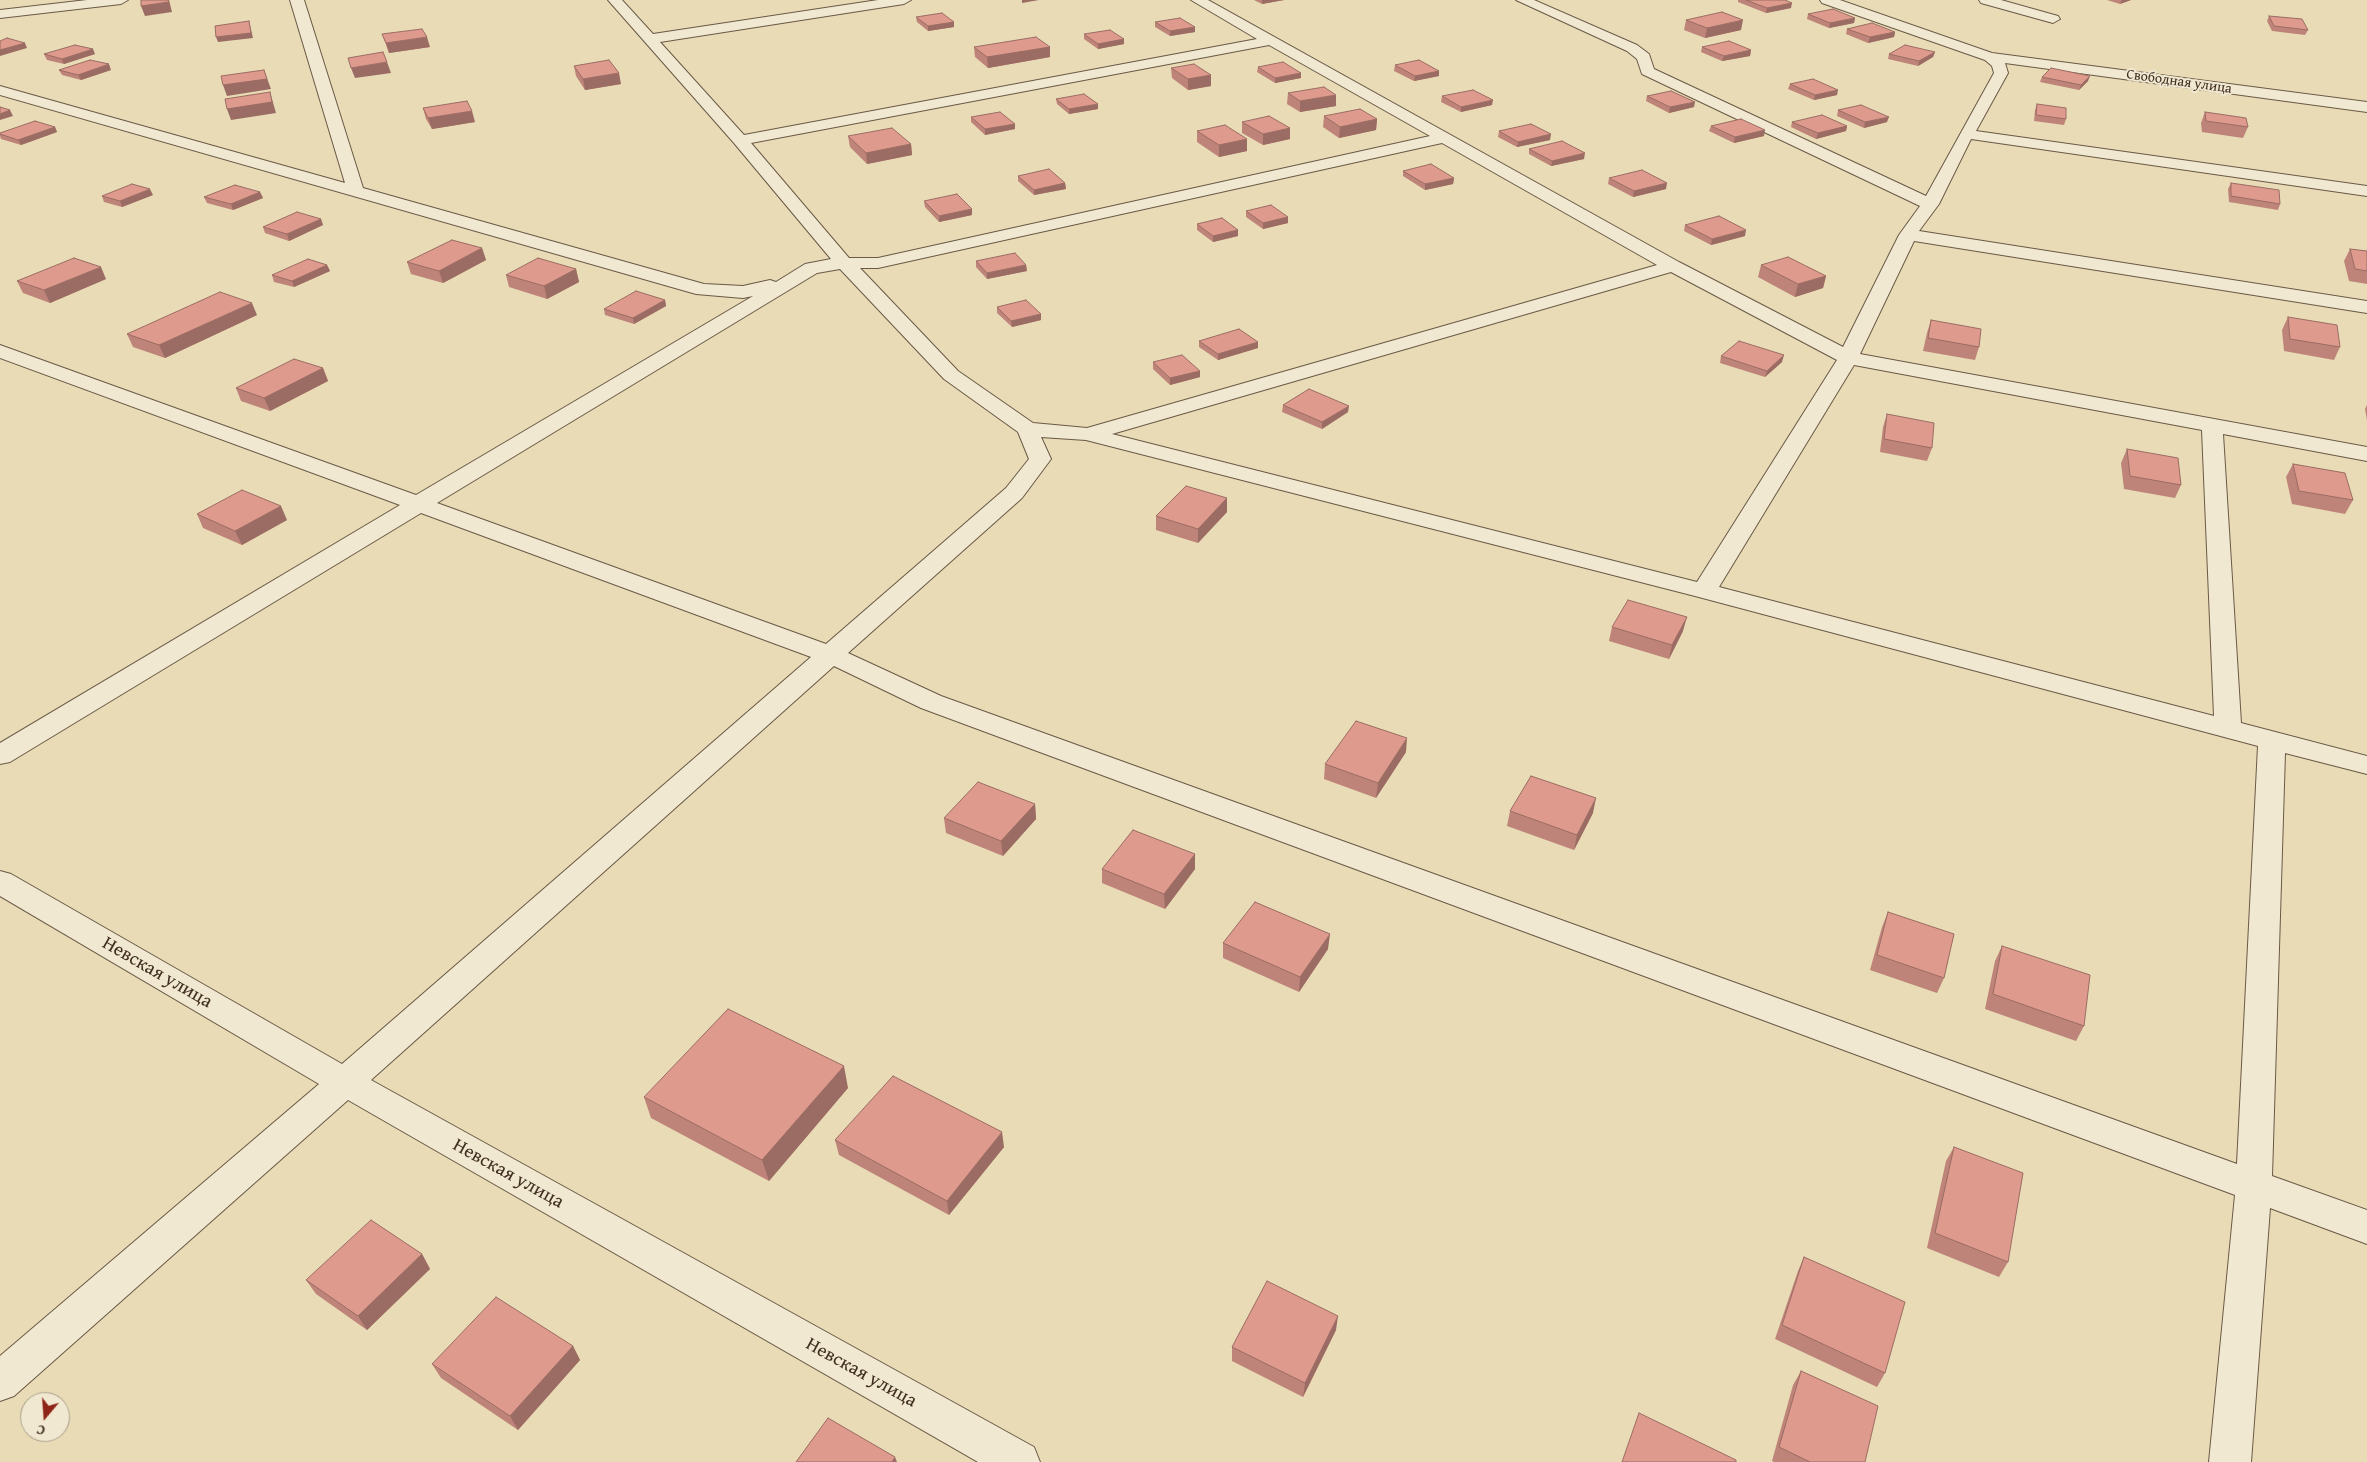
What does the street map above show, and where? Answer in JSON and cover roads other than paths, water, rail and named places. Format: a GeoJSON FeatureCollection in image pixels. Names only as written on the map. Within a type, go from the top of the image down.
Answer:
{"type":"FeatureCollection","features":[{"type":"Feature","properties":{"kind":"street"},"geometry":{"type":"LineString","coordinates":[[0,14],[121,0]]}},
{"type":"Feature","properties":{"kind":"street"},"geometry":{"type":"LineString","coordinates":[[297,0],[355,189]]}},
{"type":"Feature","properties":{"kind":"street"},"geometry":{"type":"LineString","coordinates":[[616,0],[740,140],[844,263],[950,375],[1027,429],[1086,434],[1704,590],[2367,766]]}},
{"type":"Feature","properties":{"kind":"street"},"geometry":{"type":"LineString","coordinates":[[650,39],[904,0]]}},
{"type":"Feature","properties":{"kind":"street"},"geometry":{"type":"LineString","coordinates":[[1198,0],[1673,266],[1848,358],[2367,454]]}},
{"type":"Feature","properties":{"kind":"street"},"geometry":{"type":"LineString","coordinates":[[1523,0],[1632,48],[1644,57],[1647,71],[1930,204]]}},
{"type":"Feature","properties":{"kind":"street","name":"Свободная улица"},"geometry":{"type":"LineString","coordinates":[[1827,0],[1990,58],[2367,107]]}},
{"type":"Feature","properties":{"kind":"street"},"geometry":{"type":"LineString","coordinates":[[1986,0],[2053,19]]}},
{"type":"Feature","properties":{"kind":"street"},"geometry":{"type":"LineString","coordinates":[[740,140],[1269,41]]}},
{"type":"Feature","properties":{"kind":"street"},"geometry":{"type":"LineString","coordinates":[[1704,590],[1848,358],[1908,236],[1930,204],[1966,134],[2001,73],[1999,65],[1990,58]]}},
{"type":"Feature","properties":{"kind":"street"},"geometry":{"type":"LineString","coordinates":[[0,90],[355,189],[703,290],[743,292],[786,282]]}},
{"type":"Feature","properties":{"kind":"street"},"geometry":{"type":"LineString","coordinates":[[1966,134],[2367,191]]}},
{"type":"Feature","properties":{"kind":"street"},"geometry":{"type":"LineString","coordinates":[[0,755],[812,268],[844,263],[878,263],[1444,138]]}},
{"type":"Feature","properties":{"kind":"street"},"geometry":{"type":"LineString","coordinates":[[1908,236],[2367,307]]}},
{"type":"Feature","properties":{"kind":"street"},"geometry":{"type":"LineString","coordinates":[[1086,434],[1673,266]]}},
{"type":"Feature","properties":{"kind":"street"},"geometry":{"type":"LineString","coordinates":[[0,351],[831,655],[931,702],[2367,1227]]}},
{"type":"Feature","properties":{"kind":"street"},"geometry":{"type":"LineString","coordinates":[[2212,424],[2228,728]]}},
{"type":"Feature","properties":{"kind":"street"},"geometry":{"type":"LineString","coordinates":[[0,1382],[345,1082],[1014,493],[1040,459],[1027,429]]}},
{"type":"Feature","properties":{"kind":"street"},"geometry":{"type":"LineString","coordinates":[[2230,1462],[2254,1185],[2272,740]]}},
{"type":"Feature","properties":{"kind":"street","name":"Невская улица"},"geometry":{"type":"LineString","coordinates":[[0,882],[345,1082],[1019,1462]]}}]}
